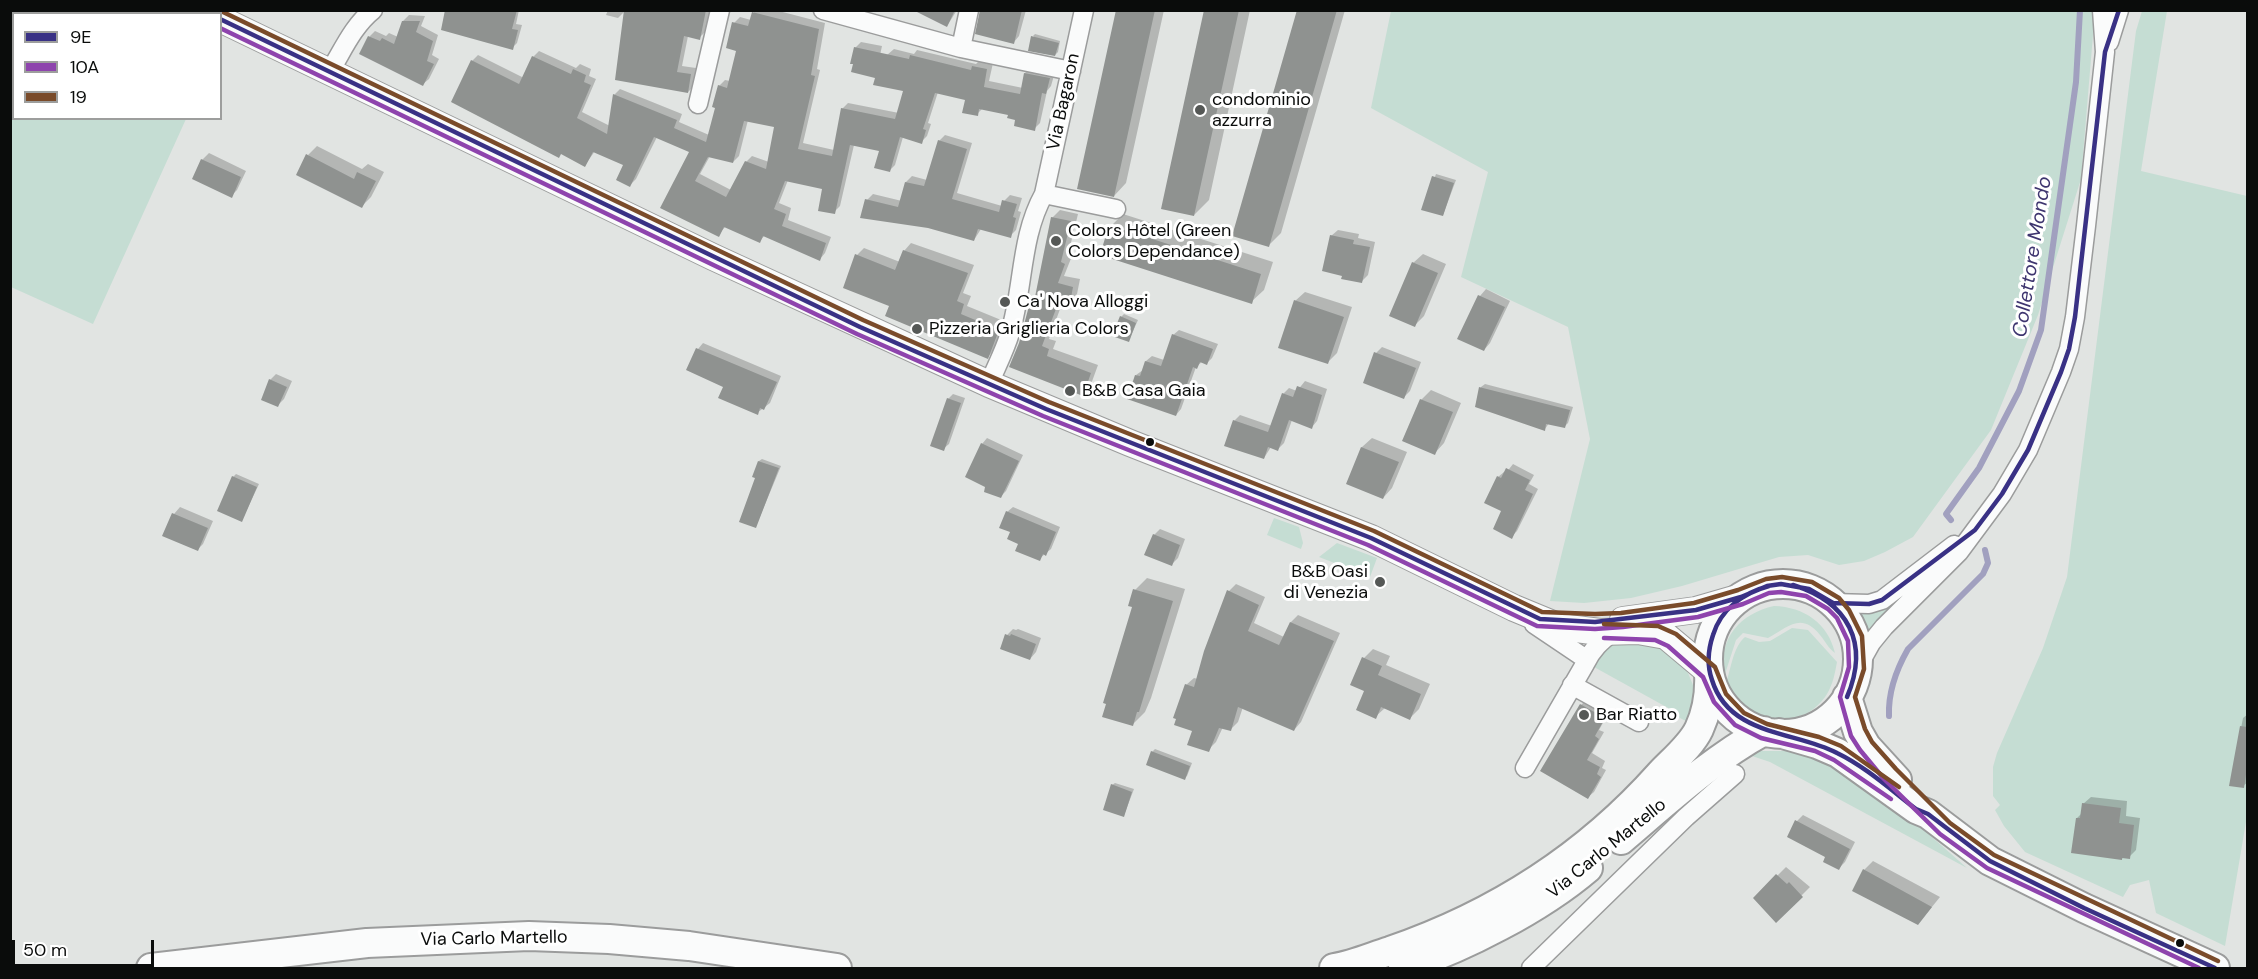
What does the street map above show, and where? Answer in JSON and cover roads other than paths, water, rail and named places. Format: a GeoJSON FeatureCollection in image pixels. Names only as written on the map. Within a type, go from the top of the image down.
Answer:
{"type":"FeatureCollection","features":[{"type":"Feature","properties":{"kind":"main road"},"geometry":{"type":"LineString","coordinates":[[222,20],[712,257],[989,384],[1130,443],[1371,538],[1516,609],[1560,627],[1589,631],[1638,631],[1666,636],[1709,672]]}},
{"type":"Feature","properties":{"kind":"main road"},"geometry":{"type":"LineString","coordinates":[[1540,619],[1595,622],[1622,620],[1696,610],[1781,584],[1809,589],[1833,603],[1843,614],[1855,639],[1857,668],[1854,681],[1847,697],[1831,716],[1819,724],[1806,730],[1771,732]]}},
{"type":"Feature","properties":{"kind":"main road"},"geometry":{"type":"LineString","coordinates":[[1741,597],[1725,612],[1714,630],[1708,658],[1713,686],[1728,710],[1751,726],[1817,744],[1838,753],[1916,809],[1928,814],[1990,861],[2215,969]]}},
{"type":"Feature","properties":{"kind":"main road","name":"Via Carlo Martello"},"geometry":{"type":"LineString","coordinates":[[1334,969],[1425,939],[1474,916],[1525,888],[1575,855],[1634,803],[1698,730],[1708,695],[1709,672]]}},
{"type":"Feature","properties":{"kind":"main road"},"geometry":{"type":"LineString","coordinates":[[1847,697],[1858,732],[1866,746],[1890,774],[1945,829]]}},
{"type":"Feature","properties":{"kind":"main road","name":"Via Carlo Martello"},"geometry":{"type":"LineString","coordinates":[[1405,968],[1483,934],[1533,907],[1581,874],[1701,772],[1740,744],[1771,732]]}},
{"type":"Feature","properties":{"kind":"main road","name":"Via Carlo Martello"},"geometry":{"type":"LineString","coordinates":[[151,969],[367,942],[529,936],[609,939],[689,946],[837,969]]}},
{"type":"Feature","properties":{"kind":"street"},"geometry":{"type":"LineString","coordinates":[[330,71],[352,34],[373,10]]}},
{"type":"Feature","properties":{"kind":"street"},"geometry":{"type":"LineString","coordinates":[[698,104],[720,10]]}},
{"type":"Feature","properties":{"kind":"street"},"geometry":{"type":"LineString","coordinates":[[823,10],[961,48],[1071,71]]}},
{"type":"Feature","properties":{"kind":"street"},"geometry":{"type":"LineString","coordinates":[[961,48],[969,10]]}},
{"type":"Feature","properties":{"kind":"street","name":"Via Bagaron"},"geometry":{"type":"LineString","coordinates":[[989,384],[1010,332],[1022,264],[1035,209],[1044,194],[1084,10]]}},
{"type":"Feature","properties":{"kind":"street"},"geometry":{"type":"LineString","coordinates":[[2102,10],[2106,52]]}},
{"type":"Feature","properties":{"kind":"street"},"geometry":{"type":"LineString","coordinates":[[1857,668],[1871,643],[1884,627],[1959,552],[2002,494],[2028,450],[2069,349],[2106,52],[2119,10]]}},
{"type":"Feature","properties":{"kind":"street"},"geometry":{"type":"LineString","coordinates":[[1044,194],[1116,209]]}},
{"type":"Feature","properties":{"kind":"street"},"geometry":{"type":"LineString","coordinates":[[1833,603],[1869,604],[1882,600],[1975,530]]}},
{"type":"Feature","properties":{"kind":"street"},"geometry":{"type":"LineString","coordinates":[[1516,609],[1536,626],[1583,657],[1585,664]]}},
{"type":"Feature","properties":{"kind":"street"},"geometry":{"type":"LineString","coordinates":[[1525,768],[1590,653],[1614,631]]}},
{"type":"Feature","properties":{"kind":"street"},"geometry":{"type":"LineString","coordinates":[[1572,686],[1639,722]]}},
{"type":"Feature","properties":{"kind":"street","name":"Via Carlo Martello"},"geometry":{"type":"LineString","coordinates":[[1531,969],[1686,817],[1735,774]]}},
{"type":"Feature","properties":{"kind":"street","name":"Via Carlo Martello"},"geometry":{"type":"LineString","coordinates":[[1372,969],[1447,940],[1487,918],[1518,899],[1561,864]]}},
{"type":"Feature","properties":{"kind":"waterway","name":"Collettore Mondo"},"geometry":{"type":"LineString","coordinates":[[1951,520],[1946,514],[1979,468],[2019,391],[2041,330],[2076,82],[2080,10]]}},
{"type":"Feature","properties":{"kind":"waterway","name":"Collettore Mondo"},"geometry":{"type":"LineString","coordinates":[[1889,716],[1894,681],[1908,649],[1983,574],[1988,563],[1985,550]]}},
{"type":"Feature","properties":{"kind":"place","name":"condominio azzurra"},"geometry":{"type":"Point","coordinates":[1200,110]}},
{"type":"Feature","properties":{"kind":"place","name":"Colors Hôtel (Green Colors Dependance)"},"geometry":{"type":"Point","coordinates":[1056,241]}},
{"type":"Feature","properties":{"kind":"place","name":"Ca' Nova Alloggi"},"geometry":{"type":"Point","coordinates":[1005,302]}},
{"type":"Feature","properties":{"kind":"place","name":"Pizzeria Griglieria Colors"},"geometry":{"type":"Point","coordinates":[917,329]}},
{"type":"Feature","properties":{"kind":"place","name":"B&B Casa Gaia"},"geometry":{"type":"Point","coordinates":[1070,391]}},
{"type":"Feature","properties":{"kind":"place","name":"B&B Oasi di Venezia"},"geometry":{"type":"Point","coordinates":[1380,582]}},
{"type":"Feature","properties":{"kind":"place","name":"Bar Riatto"},"geometry":{"type":"Point","coordinates":[1584,715]}}]}
